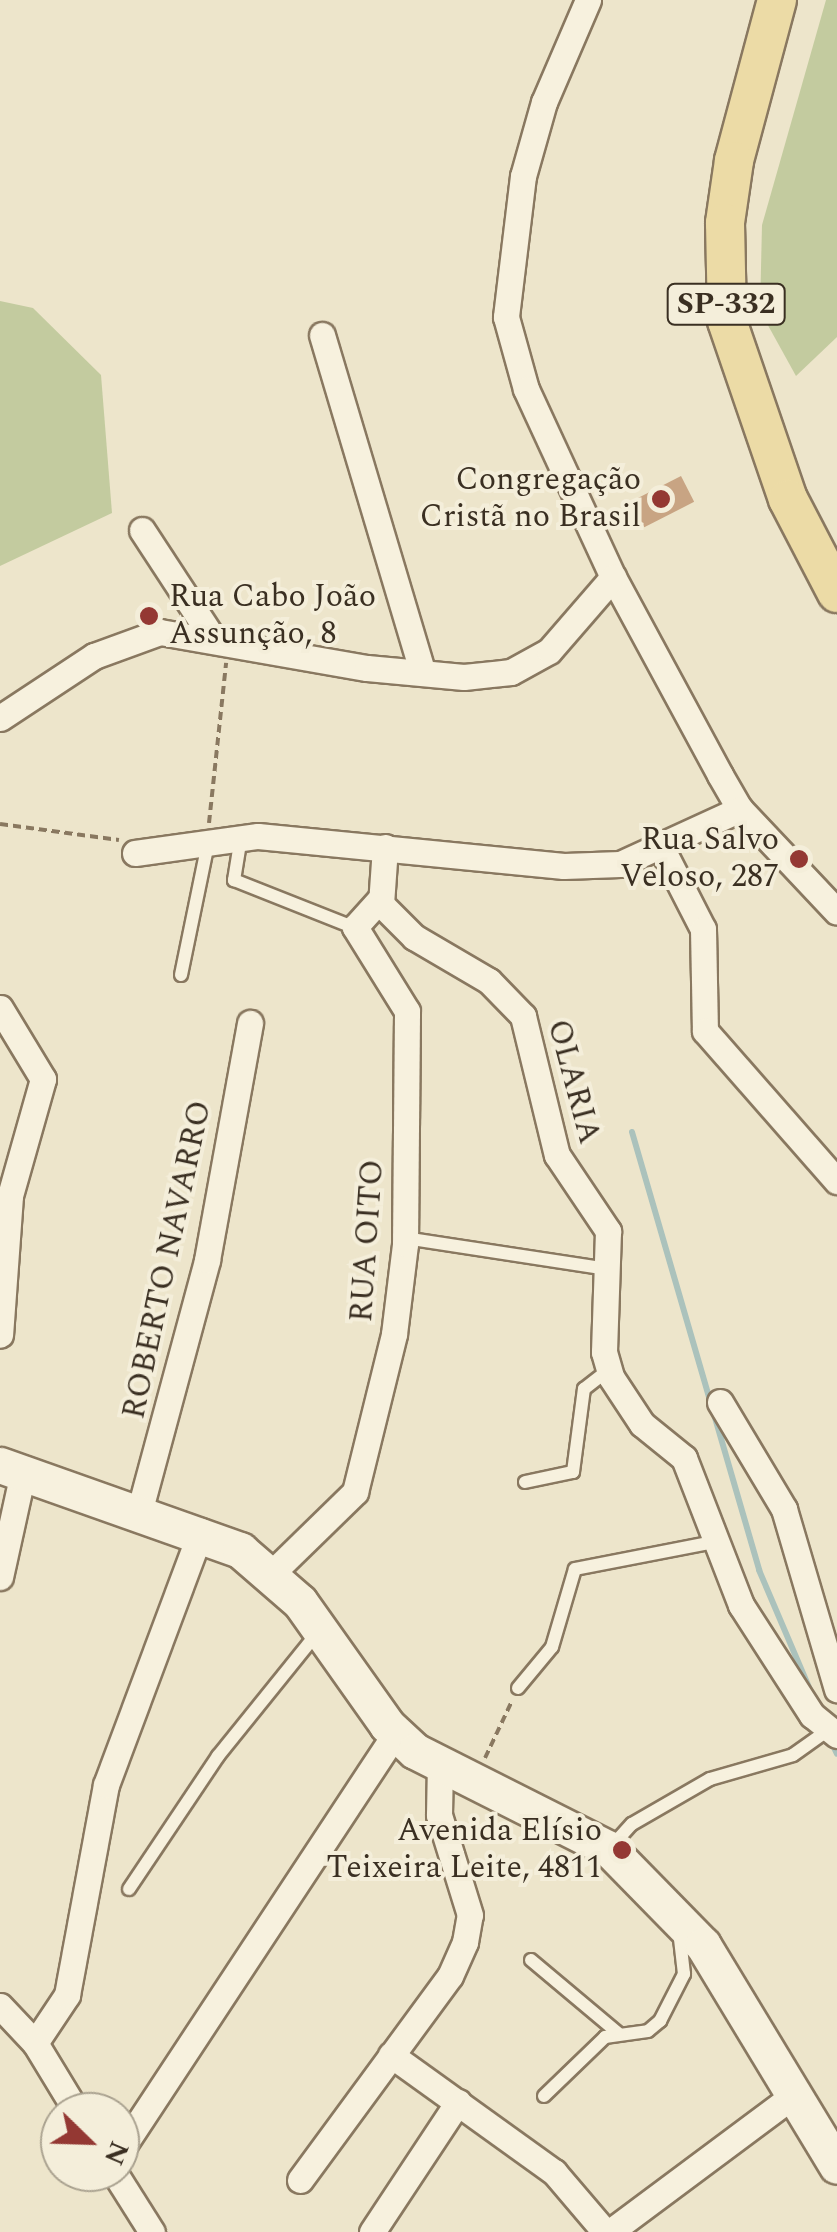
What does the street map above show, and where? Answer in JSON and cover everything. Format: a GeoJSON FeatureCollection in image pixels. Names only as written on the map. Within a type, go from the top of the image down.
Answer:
{"type":"FeatureCollection","features":[{"type":"Feature","properties":{"kind":"main road","name":"SP-332"},"geometry":{"type":"LineString","coordinates":[[778,0],[734,160],[725,223],[727,321],[788,499],[837,592]]}},
{"type":"Feature","properties":{"kind":"main road"},"geometry":{"type":"LineString","coordinates":[[12,1468],[201,1531],[274,1572],[321,1629],[395,1734],[440,1765],[609,1848],[680,1913],[837,2166]]}},
{"type":"Feature","properties":{"kind":"street"},"geometry":{"type":"LineString","coordinates":[[588,0],[544,102],[523,176],[506,318],[526,389],[613,577],[740,809],[837,912]]}},
{"type":"Feature","properties":{"kind":"street"},"geometry":{"type":"LineString","coordinates":[[322,335],[422,672]]}},
{"type":"Feature","properties":{"kind":"street"},"geometry":{"type":"LineString","coordinates":[[142,530],[221,642]]}},
{"type":"Feature","properties":{"kind":"street"},"geometry":{"type":"LineString","coordinates":[[0,718],[140,636],[221,642],[422,672],[490,676],[530,664],[613,577]]}},
{"type":"Feature","properties":{"kind":"street"},"geometry":{"type":"LineString","coordinates":[[135,853],[241,838],[385,846],[564,866],[620,864],[662,850],[740,809]]}},
{"type":"Feature","properties":{"kind":"street"},"geometry":{"type":"LineString","coordinates":[[355,928],[379,900],[385,846]]}},
{"type":"Feature","properties":{"kind":"street"},"geometry":{"type":"LineString","coordinates":[[662,850],[702,929],[705,1031],[837,1181]]}},
{"type":"Feature","properties":{"kind":"street","name":"OLARIA"},"geometry":{"type":"LineString","coordinates":[[379,900],[414,937],[489,981],[523,1016],[557,1154],[608,1231],[608,1370]]}},
{"type":"Feature","properties":{"kind":"street","name":"RUA OITO"},"geometry":{"type":"LineString","coordinates":[[274,1572],[322,1532],[358,1484],[394,1334],[405,1238],[407,1011],[355,928]]}},
{"type":"Feature","properties":{"kind":"street"},"geometry":{"type":"LineString","coordinates":[[0,1008],[43,1079],[10,1200],[0,1334]]}},
{"type":"Feature","properties":{"kind":"street","name":"ROBERTO NAVARRO"},"geometry":{"type":"LineString","coordinates":[[140,1509],[207,1260],[250,1023]]}},
{"type":"Feature","properties":{"kind":"street"},"geometry":{"type":"LineString","coordinates":[[608,1370],[642,1424],[684,1458],[741,1605],[832,1733]]}},
{"type":"Feature","properties":{"kind":"street"},"geometry":{"type":"LineString","coordinates":[[720,1402],[784,1509],[837,1690]]}},
{"type":"Feature","properties":{"kind":"street"},"geometry":{"type":"LineString","coordinates":[[0,1577],[12,1468]]}},
{"type":"Feature","properties":{"kind":"street"},"geometry":{"type":"LineString","coordinates":[[35,2043],[67,1995],[106,1785],[201,1531]]}},
{"type":"Feature","properties":{"kind":"street"},"geometry":{"type":"LineString","coordinates":[[140,2121],[395,1734]]}},
{"type":"Feature","properties":{"kind":"street"},"geometry":{"type":"LineString","coordinates":[[300,2180],[450,1976],[470,1929],[442,1839],[440,1765]]}},
{"type":"Feature","properties":{"kind":"street"},"geometry":{"type":"LineString","coordinates":[[0,2006],[35,2043],[65,2092]]}},
{"type":"Feature","properties":{"kind":"street"},"geometry":{"type":"LineString","coordinates":[[391,2055],[554,2172],[608,2232],[795,2094]]}},
{"type":"Feature","properties":{"kind":"street"},"geometry":{"type":"LineString","coordinates":[[372,2232],[458,2102]]}},
{"type":"Feature","properties":{"kind":"street"},"geometry":{"type":"LineString","coordinates":[[127,2192],[152,2232]]}},
{"type":"Feature","properties":{"kind":"lane"},"geometry":{"type":"LineString","coordinates":[[241,838],[234,880],[355,928]]}},
{"type":"Feature","properties":{"kind":"lane"},"geometry":{"type":"LineString","coordinates":[[182,975],[208,840]]}},
{"type":"Feature","properties":{"kind":"lane"},"geometry":{"type":"LineString","coordinates":[[405,1238],[607,1269]]}},
{"type":"Feature","properties":{"kind":"lane"},"geometry":{"type":"LineString","coordinates":[[525,1482],[573,1472],[584,1389],[608,1370]]}},
{"type":"Feature","properties":{"kind":"lane"},"geometry":{"type":"LineString","coordinates":[[518,1688],[552,1647],[575,1569],[714,1542]]}},
{"type":"Feature","properties":{"kind":"lane"},"geometry":{"type":"LineString","coordinates":[[129,1889],[218,1756],[321,1629]]}},
{"type":"Feature","properties":{"kind":"lane"},"geometry":{"type":"LineString","coordinates":[[609,1848],[632,1824],[710,1779],[793,1755],[832,1733]]}},
{"type":"Feature","properties":{"kind":"lane"},"geometry":{"type":"LineString","coordinates":[[544,2096],[618,2033],[654,2028],[678,1992],[680,1913]]}},
{"type":"Feature","properties":{"kind":"lane"},"geometry":{"type":"LineString","coordinates":[[531,1960],[618,2033]]}},
{"type":"Feature","properties":{"kind":"path"},"geometry":{"type":"LineString","coordinates":[[208,840],[221,642]]}},
{"type":"Feature","properties":{"kind":"path"},"geometry":{"type":"LineString","coordinates":[[0,824],[128,840],[135,853]]}},
{"type":"Feature","properties":{"kind":"path"},"geometry":{"type":"LineString","coordinates":[[474,1780],[518,1688]]}},
{"type":"Feature","properties":{"kind":"green space"},"geometry":{"type":"Polygon","coordinates":[[[826,0],[837,0],[837,337],[796,376],[760,311],[762,225],[826,0]]]}},
{"type":"Feature","properties":{"kind":"green space"},"geometry":{"type":"Polygon","coordinates":[[[0,301],[33,308],[101,375],[112,513],[0,566],[0,301]]]}},
{"type":"Feature","properties":{"kind":"building","name":"Congregação Cristã no Brasil"},"geometry":{"type":"Polygon","coordinates":[[[681,476],[694,502],[644,527],[631,501],[681,476]]]}},
{"type":"Feature","properties":{"kind":"waterway"},"geometry":{"type":"LineString","coordinates":[[632,1132],[759,1570],[811,1692]]}},
{"type":"Feature","properties":{"kind":"waterway"},"geometry":{"type":"LineString","coordinates":[[831,1741],[837,1754]]}},
{"type":"Feature","properties":{"kind":"place","name":"Congregação Cristã no Brasil"},"geometry":{"type":"Point","coordinates":[661,499]}},
{"type":"Feature","properties":{"kind":"place","name":"Rua Cabo João Assunção, 8"},"geometry":{"type":"Point","coordinates":[149,616]}},
{"type":"Feature","properties":{"kind":"place","name":"Rua Salvo Veloso, 287"},"geometry":{"type":"Point","coordinates":[799,859]}},
{"type":"Feature","properties":{"kind":"place","name":"Avenida Elísio Teixeira Leite, 4811"},"geometry":{"type":"Point","coordinates":[622,1850]}}]}
